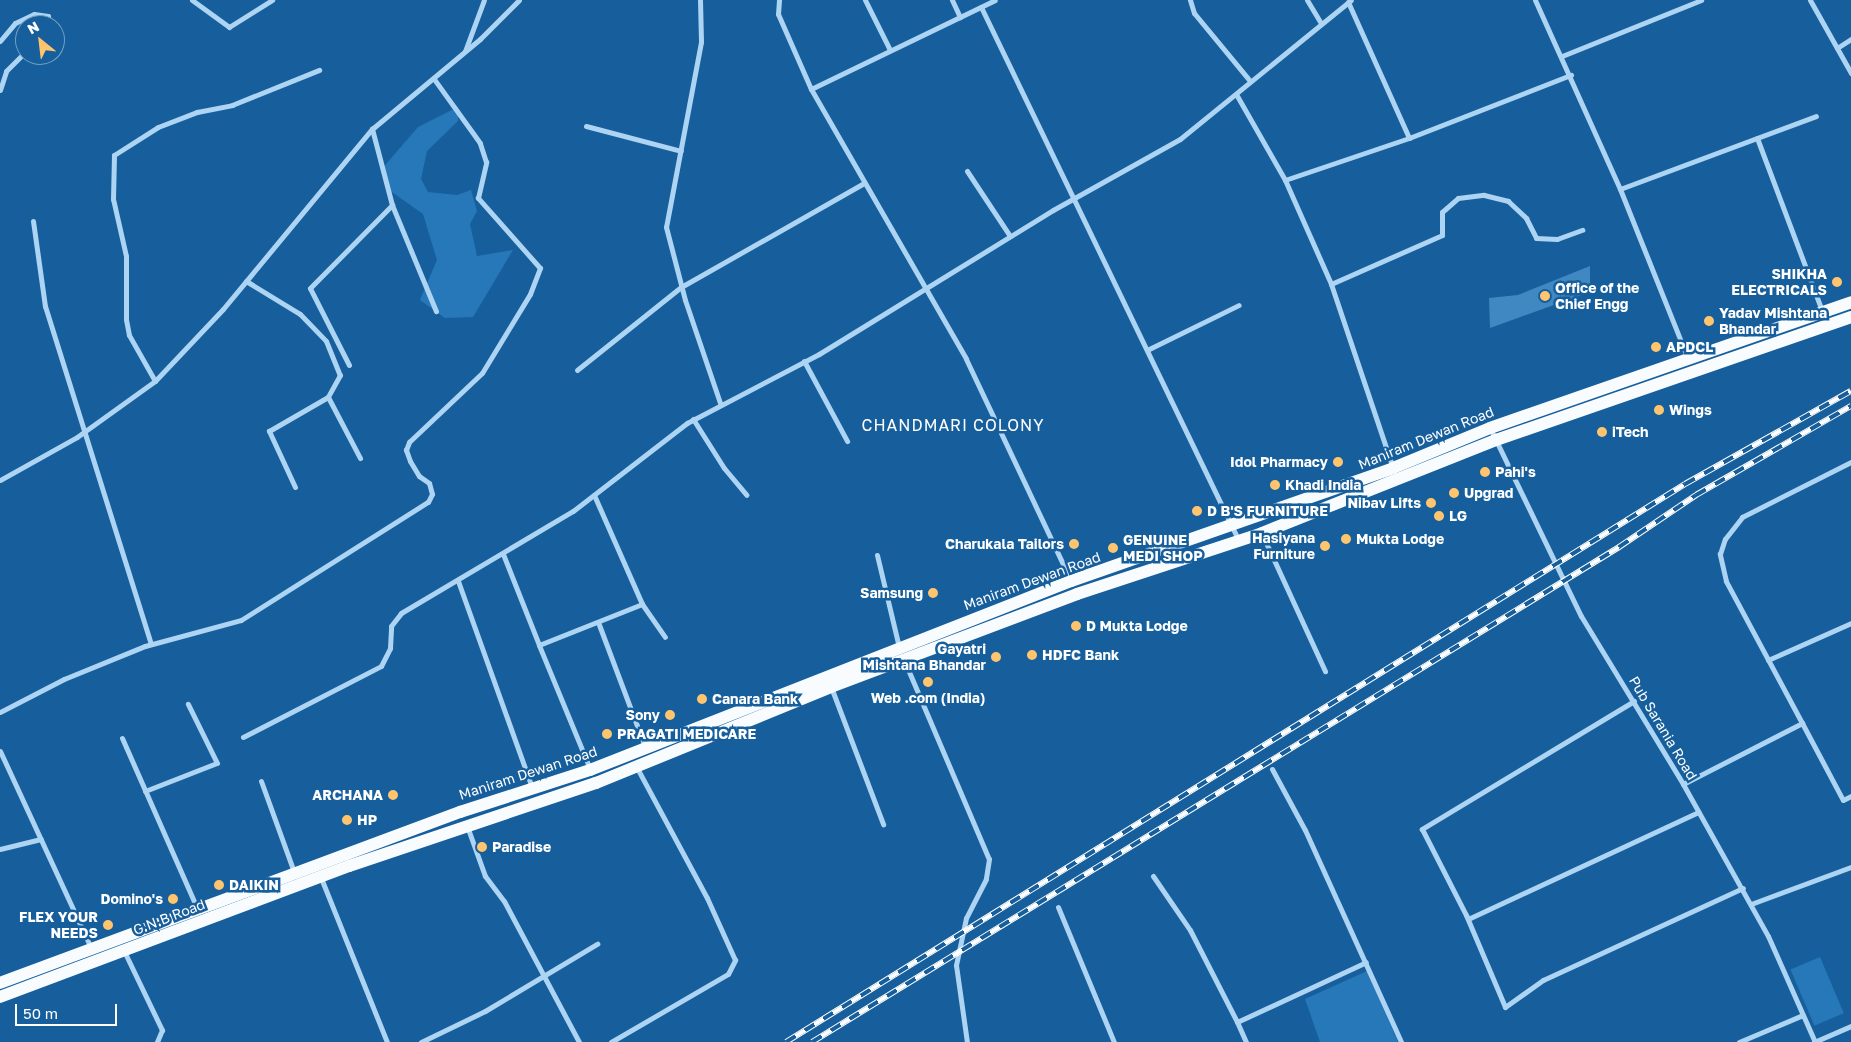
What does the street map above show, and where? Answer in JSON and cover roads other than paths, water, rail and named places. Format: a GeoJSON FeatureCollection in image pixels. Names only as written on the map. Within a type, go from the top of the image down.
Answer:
{"type":"FeatureCollection","features":[{"type":"Feature","properties":{"kind":"main road","name":"Maniram Dewan Road"},"geometry":{"type":"LineString","coordinates":[[349,866],[636,766],[828,681],[899,647],[1071,581],[1233,527],[1393,468],[1490,428],[1851,302]]}},
{"type":"Feature","properties":{"kind":"main road","name":"Maniram Dewan Road"},"geometry":{"type":"LineString","coordinates":[[340,855],[532,788],[590,770],[645,747],[828,681],[904,660],[1077,594],[1238,539],[1262,533],[1496,440],[1851,317]]}},
{"type":"Feature","properties":{"kind":"main road","name":"G.N.B Road"},"geometry":{"type":"LineString","coordinates":[[0,983],[91,948],[198,911],[340,855]]}},
{"type":"Feature","properties":{"kind":"main road","name":"G.N.B Road"},"geometry":{"type":"LineString","coordinates":[[0,997],[349,866]]}},
{"type":"Feature","properties":{"kind":"street"},"geometry":{"type":"LineString","coordinates":[[192,0],[229,27],[272,0]]}},
{"type":"Feature","properties":{"kind":"street"},"geometry":{"type":"LineString","coordinates":[[465,52],[484,0]]}},
{"type":"Feature","properties":{"kind":"street"},"geometry":{"type":"LineString","coordinates":[[0,480],[86,431],[155,381],[246,281],[372,129],[465,52],[519,0]]}},
{"type":"Feature","properties":{"kind":"street"},"geometry":{"type":"LineString","coordinates":[[700,0],[701,42],[666,228],[681,287],[720,403]]}},
{"type":"Feature","properties":{"kind":"street"},"geometry":{"type":"LineString","coordinates":[[779,0],[778,14],[811,89],[924,290],[966,359],[1071,581]]}},
{"type":"Feature","properties":{"kind":"street"},"geometry":{"type":"LineString","coordinates":[[865,0],[889,48]]}},
{"type":"Feature","properties":{"kind":"street"},"geometry":{"type":"LineString","coordinates":[[952,0],[960,17]]}},
{"type":"Feature","properties":{"kind":"street"},"geometry":{"type":"LineString","coordinates":[[811,89],[889,48],[995,0]]}},
{"type":"Feature","properties":{"kind":"street"},"geometry":{"type":"LineString","coordinates":[[1190,0],[1194,13],[1250,81]]}},
{"type":"Feature","properties":{"kind":"street"},"geometry":{"type":"LineString","coordinates":[[1307,0],[1320,22]]}},
{"type":"Feature","properties":{"kind":"street"},"geometry":{"type":"LineString","coordinates":[[1535,0],[1571,75],[1620,189],[1688,360]]}},
{"type":"Feature","properties":{"kind":"street"},"geometry":{"type":"LineString","coordinates":[[1562,56],[1702,0]]}},
{"type":"Feature","properties":{"kind":"street"},"geometry":{"type":"LineString","coordinates":[[1810,0],[1851,74]]}},
{"type":"Feature","properties":{"kind":"street"},"geometry":{"type":"LineString","coordinates":[[244,737],[381,666],[390,648],[390,626],[401,613],[503,554],[594,495],[693,419],[720,403],[804,361],[1072,199],[1180,140],[1320,22],[1350,1],[1409,138]]}},
{"type":"Feature","properties":{"kind":"street"},"geometry":{"type":"LineString","coordinates":[[981,7],[1072,199],[1238,539]]}},
{"type":"Feature","properties":{"kind":"street"},"geometry":{"type":"LineString","coordinates":[[0,41],[15,24]]}},
{"type":"Feature","properties":{"kind":"street"},"geometry":{"type":"LineString","coordinates":[[1837,48],[1851,39]]}},
{"type":"Feature","properties":{"kind":"street"},"geometry":{"type":"LineString","coordinates":[[0,90],[6,71],[15,62]]}},
{"type":"Feature","properties":{"kind":"street"},"geometry":{"type":"LineString","coordinates":[[155,381],[129,335],[126,319],[126,256],[113,199],[114,155],[158,127],[197,112],[232,105],[319,70]]}},
{"type":"Feature","properties":{"kind":"street"},"geometry":{"type":"LineString","coordinates":[[1285,180],[1409,138],[1571,75]]}},
{"type":"Feature","properties":{"kind":"street"},"geometry":{"type":"LineString","coordinates":[[0,712],[64,679],[151,644],[241,620],[412,512],[432,494],[429,483],[419,476],[410,461],[406,450],[409,442],[482,373],[530,294],[540,268],[478,198],[486,162],[480,143],[434,79]]}},
{"type":"Feature","properties":{"kind":"street"},"geometry":{"type":"LineString","coordinates":[[1236,94],[1285,180],[1331,284],[1393,468]]}},
{"type":"Feature","properties":{"kind":"street"},"geometry":{"type":"LineString","coordinates":[[1620,189],[1816,116]]}},
{"type":"Feature","properties":{"kind":"street"},"geometry":{"type":"LineString","coordinates":[[586,126],[681,151]]}},
{"type":"Feature","properties":{"kind":"street"},"geometry":{"type":"LineString","coordinates":[[372,129],[392,205],[436,311]]}},
{"type":"Feature","properties":{"kind":"street"},"geometry":{"type":"LineString","coordinates":[[1757,138],[1822,312]]}},
{"type":"Feature","properties":{"kind":"street"},"geometry":{"type":"LineString","coordinates":[[967,171],[1010,236]]}},
{"type":"Feature","properties":{"kind":"street"},"geometry":{"type":"LineString","coordinates":[[577,370],[681,287],[864,183]]}},
{"type":"Feature","properties":{"kind":"street"},"geometry":{"type":"LineString","coordinates":[[1331,284],[1442,235],[1442,212],[1458,198],[1484,195],[1508,201],[1526,218],[1536,238],[1557,239],[1582,230]]}},
{"type":"Feature","properties":{"kind":"street"},"geometry":{"type":"LineString","coordinates":[[349,365],[310,288],[392,205]]}},
{"type":"Feature","properties":{"kind":"street"},"geometry":{"type":"LineString","coordinates":[[33,221],[45,306],[86,431],[151,644]]}},
{"type":"Feature","properties":{"kind":"street"},"geometry":{"type":"LineString","coordinates":[[246,281],[300,314],[326,341],[340,375],[328,397],[269,431],[295,487]]}},
{"type":"Feature","properties":{"kind":"street"},"geometry":{"type":"LineString","coordinates":[[1147,350],[1239,305]]}},
{"type":"Feature","properties":{"kind":"street"},"geometry":{"type":"LineString","coordinates":[[804,361],[847,441]]}},
{"type":"Feature","properties":{"kind":"street"},"geometry":{"type":"LineString","coordinates":[[328,397],[360,458]]}},
{"type":"Feature","properties":{"kind":"street"},"geometry":{"type":"LineString","coordinates":[[693,419],[724,468],[747,495]]}},
{"type":"Feature","properties":{"kind":"street","name":"Pub Sarania Road"},"geometry":{"type":"LineString","coordinates":[[1490,428],[1566,579],[1566,587],[1581,616],[1634,701],[1743,888],[1815,1042]]}},
{"type":"Feature","properties":{"kind":"street"},"geometry":{"type":"LineString","coordinates":[[1851,462],[1758,506],[1742,517],[1725,539],[1721,568],[1843,800],[1851,796]]}},
{"type":"Feature","properties":{"kind":"street"},"geometry":{"type":"LineString","coordinates":[[594,495],[642,604],[665,637]]}},
{"type":"Feature","properties":{"kind":"street"},"geometry":{"type":"LineString","coordinates":[[1262,533],[1325,670]]}},
{"type":"Feature","properties":{"kind":"street"},"geometry":{"type":"LineString","coordinates":[[503,554],[590,770]]}},
{"type":"Feature","properties":{"kind":"street"},"geometry":{"type":"LineString","coordinates":[[877,555],[899,647],[989,859],[986,879],[966,918],[957,952],[955,977],[967,1042]]}},
{"type":"Feature","properties":{"kind":"street"},"geometry":{"type":"LineString","coordinates":[[458,581],[532,788]]}},
{"type":"Feature","properties":{"kind":"street"},"geometry":{"type":"LineString","coordinates":[[539,646],[642,604]]}},
{"type":"Feature","properties":{"kind":"street"},"geometry":{"type":"LineString","coordinates":[[598,622],[645,747]]}},
{"type":"Feature","properties":{"kind":"street"},"geometry":{"type":"LineString","coordinates":[[1768,660],[1851,623]]}},
{"type":"Feature","properties":{"kind":"street"},"geometry":{"type":"LineString","coordinates":[[828,681],[883,824]]}},
{"type":"Feature","properties":{"kind":"street"},"geometry":{"type":"LineString","coordinates":[[1634,701],[1422,829],[1468,919],[1505,1006],[1544,980],[1743,888]]}},
{"type":"Feature","properties":{"kind":"street"},"geometry":{"type":"LineString","coordinates":[[145,791],[217,763],[188,704]]}},
{"type":"Feature","properties":{"kind":"street"},"geometry":{"type":"LineString","coordinates":[[1683,784],[1802,723]]}},
{"type":"Feature","properties":{"kind":"street"},"geometry":{"type":"LineString","coordinates":[[122,738],[198,911]]}},
{"type":"Feature","properties":{"kind":"street"},"geometry":{"type":"LineString","coordinates":[[0,751],[91,948]]}},
{"type":"Feature","properties":{"kind":"street"},"geometry":{"type":"LineString","coordinates":[[611,1042],[728,974],[735,960],[707,898],[636,766]]}},
{"type":"Feature","properties":{"kind":"street"},"geometry":{"type":"LineString","coordinates":[[1272,770],[1305,830],[1401,1042]]}},
{"type":"Feature","properties":{"kind":"street"},"geometry":{"type":"LineString","coordinates":[[261,781],[294,872]]}},
{"type":"Feature","properties":{"kind":"street"},"geometry":{"type":"LineString","coordinates":[[1468,919],[1698,812]]}},
{"type":"Feature","properties":{"kind":"street"},"geometry":{"type":"LineString","coordinates":[[466,824],[485,876],[504,901],[579,1042]]}},
{"type":"Feature","properties":{"kind":"street"},"geometry":{"type":"LineString","coordinates":[[0,849],[41,839]]}},
{"type":"Feature","properties":{"kind":"street"},"geometry":{"type":"LineString","coordinates":[[1751,904],[1851,867]]}},
{"type":"Feature","properties":{"kind":"street"},"geometry":{"type":"LineString","coordinates":[[1152,876],[1190,930],[1246,1042]]}},
{"type":"Feature","properties":{"kind":"street"},"geometry":{"type":"LineString","coordinates":[[321,878],[387,1042]]}},
{"type":"Feature","properties":{"kind":"street"},"geometry":{"type":"LineString","coordinates":[[1058,907],[1113,1040],[1105,1042]]}},
{"type":"Feature","properties":{"kind":"street"},"geometry":{"type":"LineString","coordinates":[[421,1042],[485,1011],[542,974],[597,944]]}},
{"type":"Feature","properties":{"kind":"street"},"geometry":{"type":"LineString","coordinates":[[124,950],[162,1030],[157,1042]]}},
{"type":"Feature","properties":{"kind":"street"},"geometry":{"type":"LineString","coordinates":[[1237,1022],[1366,962]]}},
{"type":"Feature","properties":{"kind":"street"},"geometry":{"type":"LineString","coordinates":[[1738,1042],[1803,1015]]}},
{"type":"Feature","properties":{"kind":"street"},"geometry":{"type":"LineString","coordinates":[[1815,1042],[1851,1026]]}},
{"type":"Feature","properties":{"kind":"railway"},"geometry":{"type":"LineString","coordinates":[[786,1042],[1685,484],[1851,391]]}},
{"type":"Feature","properties":{"kind":"railway"},"geometry":{"type":"LineString","coordinates":[[812,1042],[1619,547],[1696,495],[1851,406]]}},
{"type":"Feature","properties":{"kind":"place","name":"SHIKHA ELECTRICALS"},"geometry":{"type":"Point","coordinates":[1837,282]}},
{"type":"Feature","properties":{"kind":"place","name":"Office of the Chief Engg"},"geometry":{"type":"Point","coordinates":[1545,296]}},
{"type":"Feature","properties":{"kind":"place","name":"Yadav Mishtana Bhandar"},"geometry":{"type":"Point","coordinates":[1709,321]}},
{"type":"Feature","properties":{"kind":"place","name":"APDCL"},"geometry":{"type":"Point","coordinates":[1656,347]}},
{"type":"Feature","properties":{"kind":"place","name":"Wings"},"geometry":{"type":"Point","coordinates":[1659,410]}},
{"type":"Feature","properties":{"kind":"place","name":"iTech"},"geometry":{"type":"Point","coordinates":[1602,432]}},
{"type":"Feature","properties":{"kind":"place","name":"Idol Pharmacy"},"geometry":{"type":"Point","coordinates":[1338,462]}},
{"type":"Feature","properties":{"kind":"place","name":"Pahi's"},"geometry":{"type":"Point","coordinates":[1485,472]}},
{"type":"Feature","properties":{"kind":"place","name":"Khadi India"},"geometry":{"type":"Point","coordinates":[1275,485]}},
{"type":"Feature","properties":{"kind":"place","name":"Upgrad"},"geometry":{"type":"Point","coordinates":[1454,493]}},
{"type":"Feature","properties":{"kind":"place","name":"Nibav Lifts"},"geometry":{"type":"Point","coordinates":[1431,503]}},
{"type":"Feature","properties":{"kind":"place","name":"D B'S FURNITURE"},"geometry":{"type":"Point","coordinates":[1197,511]}},
{"type":"Feature","properties":{"kind":"place","name":"LG"},"geometry":{"type":"Point","coordinates":[1439,516]}},
{"type":"Feature","properties":{"kind":"place","name":"Mukta Lodge"},"geometry":{"type":"Point","coordinates":[1346,539]}},
{"type":"Feature","properties":{"kind":"place","name":"Charukala Tailors"},"geometry":{"type":"Point","coordinates":[1074,544]}},
{"type":"Feature","properties":{"kind":"place","name":"Hasiyana Furniture"},"geometry":{"type":"Point","coordinates":[1325,546]}},
{"type":"Feature","properties":{"kind":"place","name":"GENUINE MEDI SHOP"},"geometry":{"type":"Point","coordinates":[1113,548]}},
{"type":"Feature","properties":{"kind":"place","name":"Samsung"},"geometry":{"type":"Point","coordinates":[933,593]}},
{"type":"Feature","properties":{"kind":"place","name":"D Mukta Lodge"},"geometry":{"type":"Point","coordinates":[1076,626]}},
{"type":"Feature","properties":{"kind":"place","name":"HDFC Bank"},"geometry":{"type":"Point","coordinates":[1032,655]}},
{"type":"Feature","properties":{"kind":"place","name":"Gayatri Mishtana Bhandar"},"geometry":{"type":"Point","coordinates":[996,657]}},
{"type":"Feature","properties":{"kind":"place","name":"Web .com (India)"},"geometry":{"type":"Point","coordinates":[928,682]}},
{"type":"Feature","properties":{"kind":"place","name":"Canara Bank"},"geometry":{"type":"Point","coordinates":[702,699]}},
{"type":"Feature","properties":{"kind":"place","name":"Sony"},"geometry":{"type":"Point","coordinates":[670,715]}},
{"type":"Feature","properties":{"kind":"place","name":"PRAGATI MEDICARE"},"geometry":{"type":"Point","coordinates":[607,734]}},
{"type":"Feature","properties":{"kind":"place","name":"ARCHANA"},"geometry":{"type":"Point","coordinates":[393,795]}},
{"type":"Feature","properties":{"kind":"place","name":"HP"},"geometry":{"type":"Point","coordinates":[347,820]}},
{"type":"Feature","properties":{"kind":"place","name":"Paradise"},"geometry":{"type":"Point","coordinates":[482,847]}},
{"type":"Feature","properties":{"kind":"place","name":"DAIKIN"},"geometry":{"type":"Point","coordinates":[219,885]}},
{"type":"Feature","properties":{"kind":"place","name":"Domino's"},"geometry":{"type":"Point","coordinates":[173,899]}},
{"type":"Feature","properties":{"kind":"place","name":"FLEX YOUR NEEDS"},"geometry":{"type":"Point","coordinates":[108,925]}},
{"type":"Feature","properties":{"kind":"district","name":"CHANDMARI COLONY"},"geometry":{"type":"Point","coordinates":[953,425]}}]}
